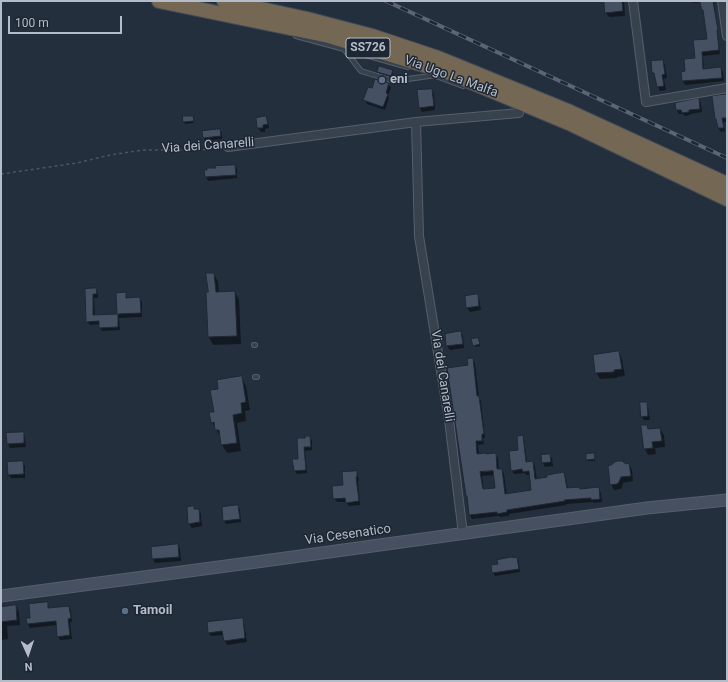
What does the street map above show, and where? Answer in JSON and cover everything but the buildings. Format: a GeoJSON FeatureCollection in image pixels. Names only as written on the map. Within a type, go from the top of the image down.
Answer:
{"type":"FeatureCollection","features":[{"type":"Feature","properties":{"kind":"highway","name":"Via Ugo La Malfa"},"geometry":{"type":"LineString","coordinates":[[159,1],[270,27],[329,36],[447,72],[515,106],[569,123],[727,199]]}},
{"type":"Feature","properties":{"kind":"highway","name":"Via Ugo La Malfa"},"geometry":{"type":"LineString","coordinates":[[224,1],[308,18],[365,34],[438,58],[570,112],[727,184]]}},
{"type":"Feature","properties":{"kind":"main road","name":"Via Cesenatico"},"geometry":{"type":"LineString","coordinates":[[699,503],[727,494]]}},
{"type":"Feature","properties":{"kind":"main road","name":"Via Cesenatico"},"geometry":{"type":"LineString","coordinates":[[1,596],[640,509],[727,500]]}},
{"type":"Feature","properties":{"kind":"street"},"geometry":{"type":"LineString","coordinates":[[633,1],[646,102],[727,88]]}},
{"type":"Feature","properties":{"kind":"street"},"geometry":{"type":"LineString","coordinates":[[722,1],[727,36]]}},
{"type":"Feature","properties":{"kind":"street","name":"Via dei Canarelli"},"geometry":{"type":"LineString","coordinates":[[228,147],[416,122],[515,106]]}},
{"type":"Feature","properties":{"kind":"street","name":"Via dei Canarelli"},"geometry":{"type":"LineString","coordinates":[[416,122],[419,236],[449,420],[463,534]]}},
{"type":"Feature","properties":{"kind":"lane"},"geometry":{"type":"LineString","coordinates":[[290,35],[413,69]]}},
{"type":"Feature","properties":{"kind":"lane"},"geometry":{"type":"LineString","coordinates":[[344,49],[361,71],[394,82],[436,75]]}},
{"type":"Feature","properties":{"kind":"lane"},"geometry":{"type":"LineString","coordinates":[[420,71],[436,75],[464,87]]}},
{"type":"Feature","properties":{"kind":"path","name":"Via dei Canarelli"},"geometry":{"type":"LineString","coordinates":[[1,174],[76,163],[110,155],[143,150],[198,150],[228,147]]}},
{"type":"Feature","properties":{"kind":"railway"},"geometry":{"type":"LineString","coordinates":[[386,1],[727,158]]}},
{"type":"Feature","properties":{"kind":"place","name":"eni"},"geometry":{"type":"Point","coordinates":[382,80]}},
{"type":"Feature","properties":{"kind":"place","name":"Tamoil"},"geometry":{"type":"Point","coordinates":[125,611]}}]}
